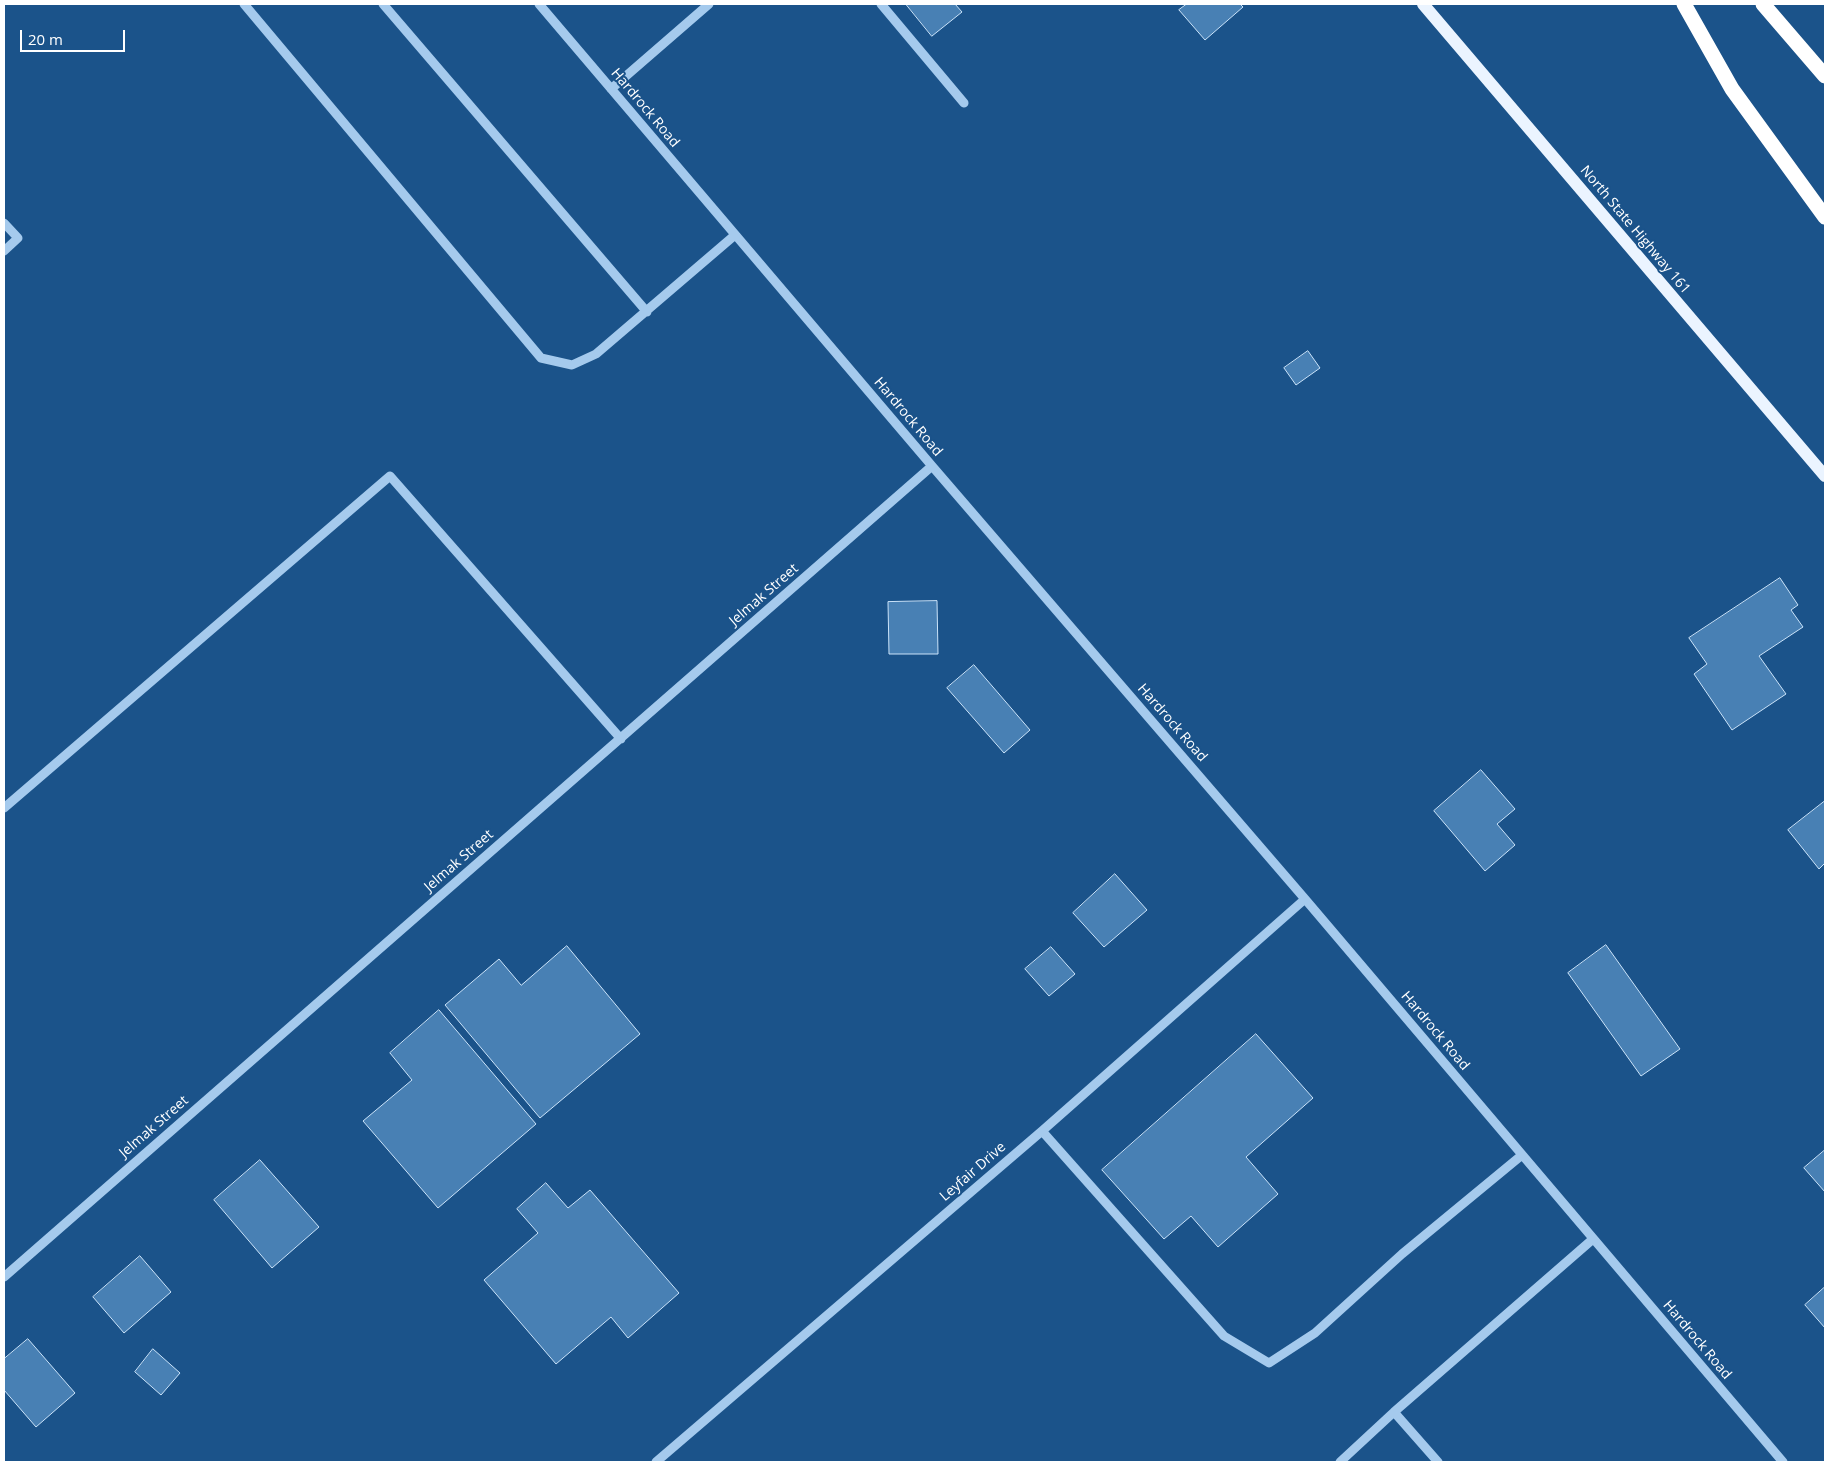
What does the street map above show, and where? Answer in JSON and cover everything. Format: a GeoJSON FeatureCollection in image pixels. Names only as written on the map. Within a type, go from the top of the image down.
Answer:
{"type":"FeatureCollection","features":[{"type":"Feature","properties":{"kind":"highway"},"geometry":{"type":"LineString","coordinates":[[1684,4],[1732,89],[1825,217]]}},
{"type":"Feature","properties":{"kind":"highway"},"geometry":{"type":"LineString","coordinates":[[1762,4],[1825,76]]}},
{"type":"Feature","properties":{"kind":"main road","name":"North State Highway 161"},"geometry":{"type":"LineString","coordinates":[[1423,4],[1825,476]]}},
{"type":"Feature","properties":{"kind":"street"},"geometry":{"type":"LineString","coordinates":[[244,4],[541,358],[572,365],[596,354],[735,235]]}},
{"type":"Feature","properties":{"kind":"street"},"geometry":{"type":"LineString","coordinates":[[383,4],[647,312]]}},
{"type":"Feature","properties":{"kind":"street","name":"Hardrock Road"},"geometry":{"type":"LineString","coordinates":[[539,4],[932,466],[1305,899],[1783,1462]]}},
{"type":"Feature","properties":{"kind":"street"},"geometry":{"type":"LineString","coordinates":[[611,89],[709,4]]}},
{"type":"Feature","properties":{"kind":"street"},"geometry":{"type":"LineString","coordinates":[[881,4],[964,103]]}},
{"type":"Feature","properties":{"kind":"street"},"geometry":{"type":"LineString","coordinates":[[4,223],[18,238],[4,251]]}},
{"type":"Feature","properties":{"kind":"street","name":"Jelmak Street"},"geometry":{"type":"LineString","coordinates":[[4,1276],[932,466]]}},
{"type":"Feature","properties":{"kind":"street"},"geometry":{"type":"LineString","coordinates":[[4,808],[390,476],[620,739]]}},
{"type":"Feature","properties":{"kind":"street","name":"Leyfair Drive"},"geometry":{"type":"LineString","coordinates":[[656,1462],[1042,1131],[1305,899]]}},
{"type":"Feature","properties":{"kind":"street"},"geometry":{"type":"LineString","coordinates":[[1042,1131],[1224,1336],[1269,1363],[1315,1333],[1402,1254],[1522,1155]]}},
{"type":"Feature","properties":{"kind":"street"},"geometry":{"type":"LineString","coordinates":[[1340,1462],[1394,1412],[1593,1239]]}},
{"type":"Feature","properties":{"kind":"street"},"geometry":{"type":"LineString","coordinates":[[1394,1412],[1438,1462]]}},
{"type":"Feature","properties":{"kind":"building"},"geometry":{"type":"Polygon","coordinates":[[[906,4],[955,4],[962,12],[932,36],[906,4]]]}},
{"type":"Feature","properties":{"kind":"building"},"geometry":{"type":"Polygon","coordinates":[[[1187,4],[1240,4],[1243,7],[1205,40],[1179,10],[1187,4]]]}},
{"type":"Feature","properties":{"kind":"building"},"geometry":{"type":"Polygon","coordinates":[[[1308,351],[1320,368],[1296,385],[1284,368],[1308,351]]]}},
{"type":"Feature","properties":{"kind":"building"},"geometry":{"type":"Polygon","coordinates":[[[1780,578],[1798,605],[1791,610],[1803,627],[1759,656],[1786,694],[1732,730],[1694,674],[1707,664],[1689,638],[1780,578]]]}},
{"type":"Feature","properties":{"kind":"building"},"geometry":{"type":"Polygon","coordinates":[[[937,601],[938,654],[889,654],[888,602],[937,601]]]}},
{"type":"Feature","properties":{"kind":"building"},"geometry":{"type":"Polygon","coordinates":[[[974,665],[1030,730],[1004,753],[947,688],[974,665]]]}},
{"type":"Feature","properties":{"kind":"building"},"geometry":{"type":"Polygon","coordinates":[[[1481,770],[1515,809],[1497,824],[1515,845],[1485,871],[1434,811],[1481,770]]]}},
{"type":"Feature","properties":{"kind":"building"},"geometry":{"type":"Polygon","coordinates":[[[1825,801],[1825,863],[1819,869],[1788,830],[1825,801]]]}},
{"type":"Feature","properties":{"kind":"building"},"geometry":{"type":"Polygon","coordinates":[[[1115,874],[1147,910],[1104,947],[1073,913],[1115,874]]]}},
{"type":"Feature","properties":{"kind":"building"},"geometry":{"type":"Polygon","coordinates":[[[1606,945],[1680,1049],[1641,1076],[1568,973],[1606,945]]]}},
{"type":"Feature","properties":{"kind":"building"},"geometry":{"type":"Polygon","coordinates":[[[567,946],[640,1034],[540,1118],[445,1005],[499,959],[521,985],[567,946]]]}},
{"type":"Feature","properties":{"kind":"building"},"geometry":{"type":"Polygon","coordinates":[[[1051,947],[1075,974],[1049,996],[1025,969],[1051,947]]]}},
{"type":"Feature","properties":{"kind":"building"},"geometry":{"type":"Polygon","coordinates":[[[439,1010],[536,1124],[438,1208],[363,1121],[412,1080],[390,1053],[439,1010]]]}},
{"type":"Feature","properties":{"kind":"building"},"geometry":{"type":"Polygon","coordinates":[[[1256,1034],[1313,1098],[1246,1157],[1278,1194],[1218,1247],[1191,1216],[1164,1239],[1102,1170],[1256,1034]]]}},
{"type":"Feature","properties":{"kind":"building"},"geometry":{"type":"Polygon","coordinates":[[[1825,1150],[1825,1192],[1804,1168],[1825,1150]]]}},
{"type":"Feature","properties":{"kind":"building"},"geometry":{"type":"Polygon","coordinates":[[[260,1160],[319,1227],[272,1268],[214,1200],[260,1160]]]}},
{"type":"Feature","properties":{"kind":"building"},"geometry":{"type":"Polygon","coordinates":[[[546,1183],[568,1208],[590,1190],[679,1293],[628,1338],[611,1317],[556,1364],[484,1280],[538,1233],[517,1209],[546,1183]]]}},
{"type":"Feature","properties":{"kind":"building"},"geometry":{"type":"Polygon","coordinates":[[[140,1256],[171,1292],[124,1333],[93,1297],[140,1256]]]}},
{"type":"Feature","properties":{"kind":"building"},"geometry":{"type":"Polygon","coordinates":[[[1825,1287],[1825,1328],[1805,1305],[1825,1287]]]}},
{"type":"Feature","properties":{"kind":"building"},"geometry":{"type":"Polygon","coordinates":[[[28,1339],[75,1393],[36,1427],[4,1390],[4,1359],[28,1339]]]}},
{"type":"Feature","properties":{"kind":"building"},"geometry":{"type":"Polygon","coordinates":[[[153,1349],[180,1373],[161,1395],[135,1372],[153,1349]]]}}]}
